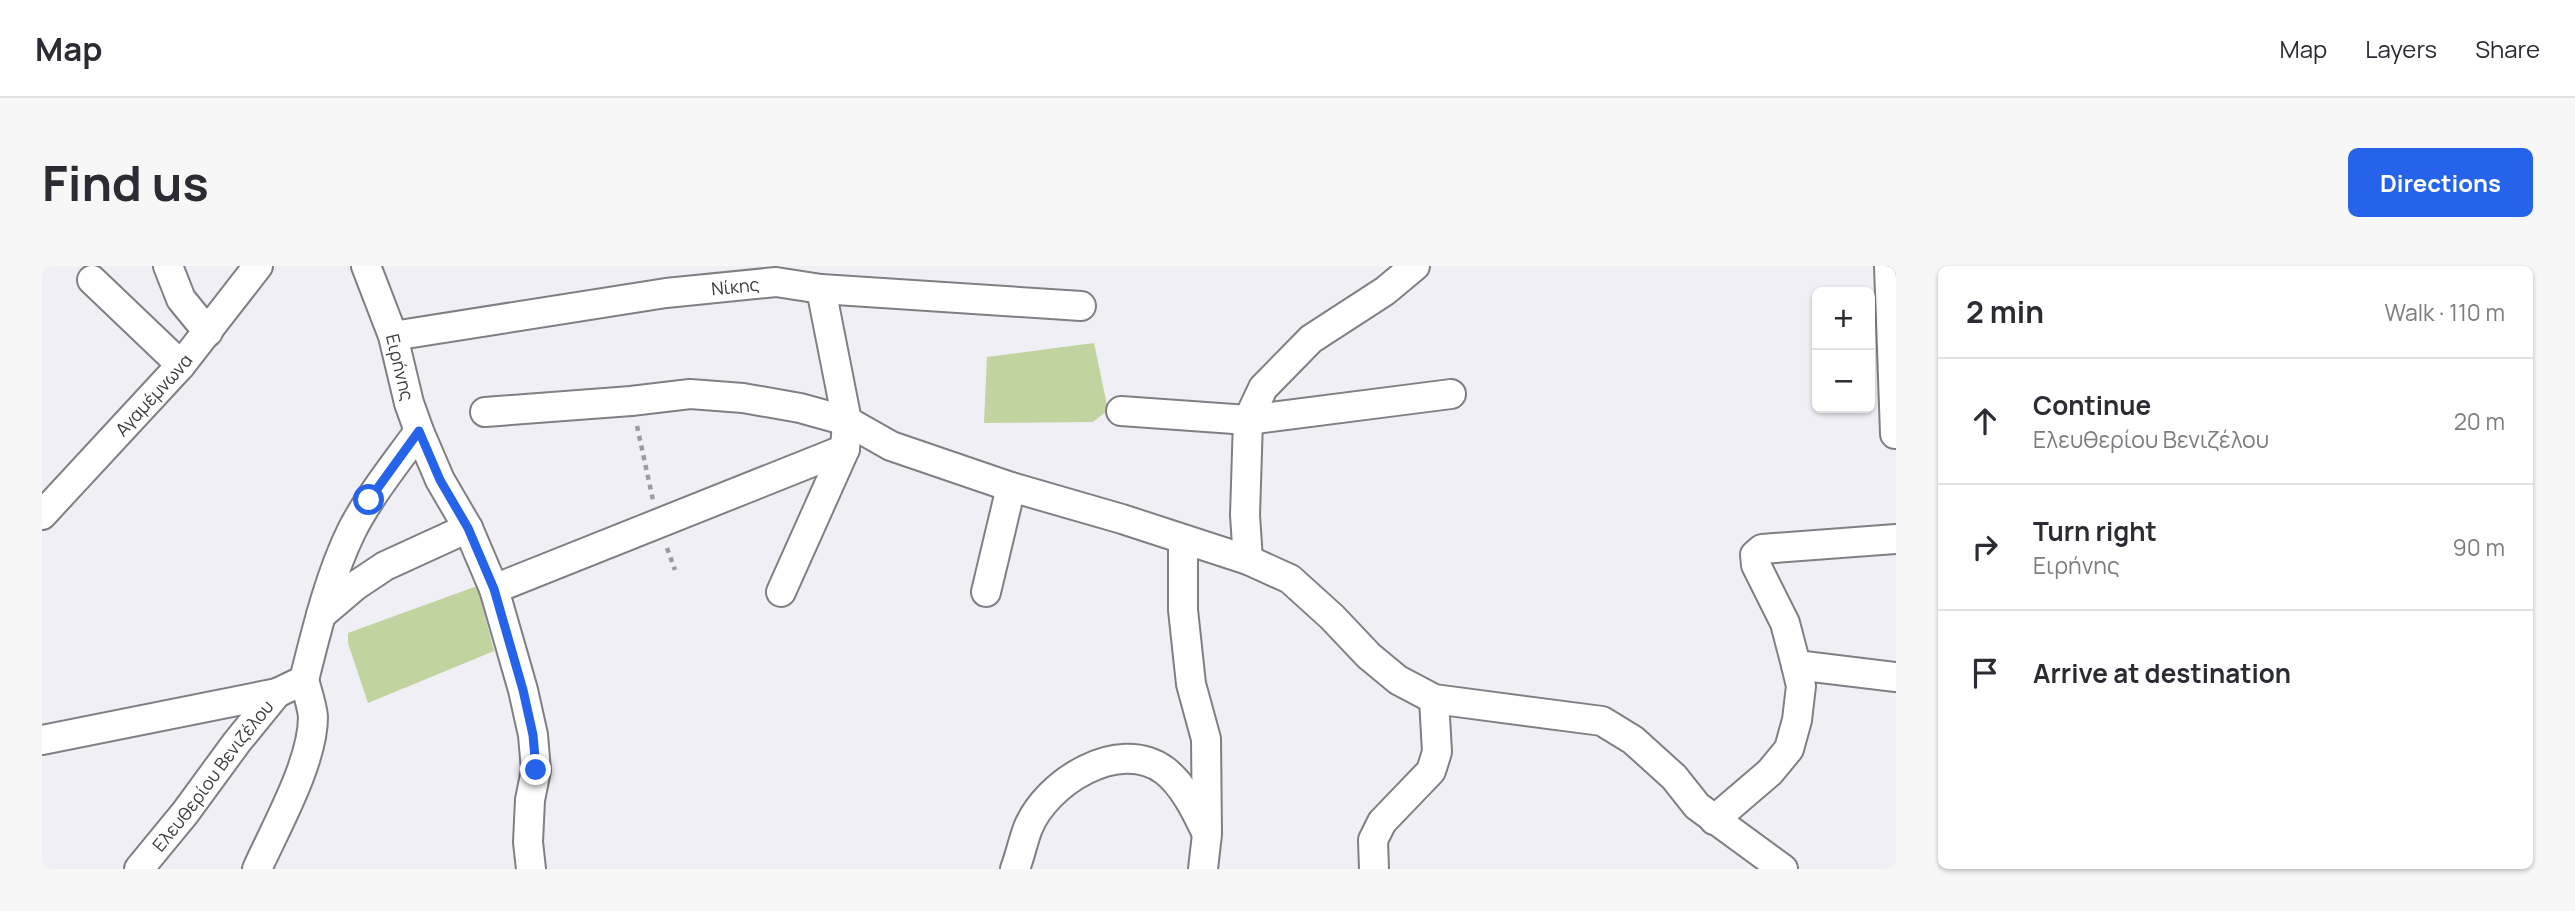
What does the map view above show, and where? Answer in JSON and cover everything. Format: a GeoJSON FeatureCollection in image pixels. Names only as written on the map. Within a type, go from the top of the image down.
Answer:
{"type":"FeatureCollection","features":[{"type":"Feature","properties":{"kind":"street"},"geometry":{"type":"LineString","coordinates":[[168,266],[181,299],[208,332]]}},
{"type":"Feature","properties":{"kind":"street","name":"Αγαμέμνωνα"},"geometry":{"type":"LineString","coordinates":[[42,515],[181,365],[258,266]]}},
{"type":"Feature","properties":{"kind":"street"},"geometry":{"type":"LineString","coordinates":[[1248,560],[1245,515],[1248,420],[1263,388],[1311,339],[1385,291],[1415,266]]}},
{"type":"Feature","properties":{"kind":"street"},"geometry":{"type":"LineString","coordinates":[[1889,266],[1895,434]]}},
{"type":"Feature","properties":{"kind":"street","name":"Ειρήνης"},"geometry":{"type":"LineString","coordinates":[[369,269],[393,336],[409,403],[419,431],[440,480],[468,528],[494,589],[523,690],[533,735],[536,770],[530,800],[528,842],[531,869]]}},
{"type":"Feature","properties":{"kind":"street"},"geometry":{"type":"LineString","coordinates":[[92,280],[181,365]]}},
{"type":"Feature","properties":{"kind":"street","name":"Νίκης"},"geometry":{"type":"LineString","coordinates":[[393,336],[666,293],[776,282],[821,289],[1081,306]]}},
{"type":"Feature","properties":{"kind":"street"},"geometry":{"type":"LineString","coordinates":[[781,592],[845,449],[847,421],[821,289]]}},
{"type":"Feature","properties":{"kind":"street"},"geometry":{"type":"LineString","coordinates":[[485,412],[690,394],[743,398],[800,408],[847,421],[891,446],[1011,487],[1248,560],[1290,579],[1398,680],[1434,699],[1602,721],[1633,740],[1674,777],[1697,806],[1714,820],[1783,869]]}},
{"type":"Feature","properties":{"kind":"street"},"geometry":{"type":"LineString","coordinates":[[1121,411],[1248,420],[1451,394]]}},
{"type":"Feature","properties":{"kind":"street"},"geometry":{"type":"LineString","coordinates":[[257,869],[299,774],[312,732],[313,713],[304,680],[332,578],[352,530],[369,500],[419,431]]}},
{"type":"Feature","properties":{"kind":"street"},"geometry":{"type":"LineString","coordinates":[[494,589],[845,449]]}},
{"type":"Feature","properties":{"kind":"street"},"geometry":{"type":"LineString","coordinates":[[986,592],[1011,487]]}},
{"type":"Feature","properties":{"kind":"street"},"geometry":{"type":"LineString","coordinates":[[321,615],[355,586],[385,566],[468,528]]}},
{"type":"Feature","properties":{"kind":"street"},"geometry":{"type":"LineString","coordinates":[[1714,820],[1770,772],[1789,749],[1797,720],[1801,686],[1796,665],[1785,623],[1756,565],[1755,555],[1762,549],[1896,539]]}},
{"type":"Feature","properties":{"kind":"street"},"geometry":{"type":"LineString","coordinates":[[1183,540],[1182,610],[1191,684],[1206,739],[1207,834],[1203,869]]}},
{"type":"Feature","properties":{"kind":"street"},"geometry":{"type":"LineString","coordinates":[[1796,665],[1896,677]]}},
{"type":"Feature","properties":{"kind":"street","name":"Ελευθερίου Βενιζέλου"},"geometry":{"type":"LineString","coordinates":[[139,869],[277,693],[304,680]]}},
{"type":"Feature","properties":{"kind":"street"},"geometry":{"type":"LineString","coordinates":[[43,741],[277,693]]}},
{"type":"Feature","properties":{"kind":"street"},"geometry":{"type":"LineString","coordinates":[[1374,869],[1373,840],[1382,822],[1431,771],[1437,752],[1434,699]]}},
{"type":"Feature","properties":{"kind":"street"},"geometry":{"type":"LineString","coordinates":[[1015,869],[1028,827],[1059,786],[1085,769],[1106,762],[1130,759],[1153,764],[1166,771],[1194,806],[1207,834]]}},
{"type":"Feature","properties":{"kind":"path"},"geometry":{"type":"LineString","coordinates":[[631,401],[658,524],[675,570]]}},
{"type":"Feature","properties":{"kind":"green space"},"geometry":{"type":"Polygon","coordinates":[[[1094,343],[1108,410],[1093,422],[984,423],[987,357],[1094,343]]]}},
{"type":"Feature","properties":{"kind":"green space"},"geometry":{"type":"Polygon","coordinates":[[[477,586],[494,651],[368,703],[348,643],[348,633],[477,586]]]}},
{"type":"Feature","properties":{"kind":"route"},"geometry":{"type":"LineString","coordinates":[[369,500],[419,431],[440,480],[468,528],[494,589],[523,690],[533,735],[536,770]]}}]}
